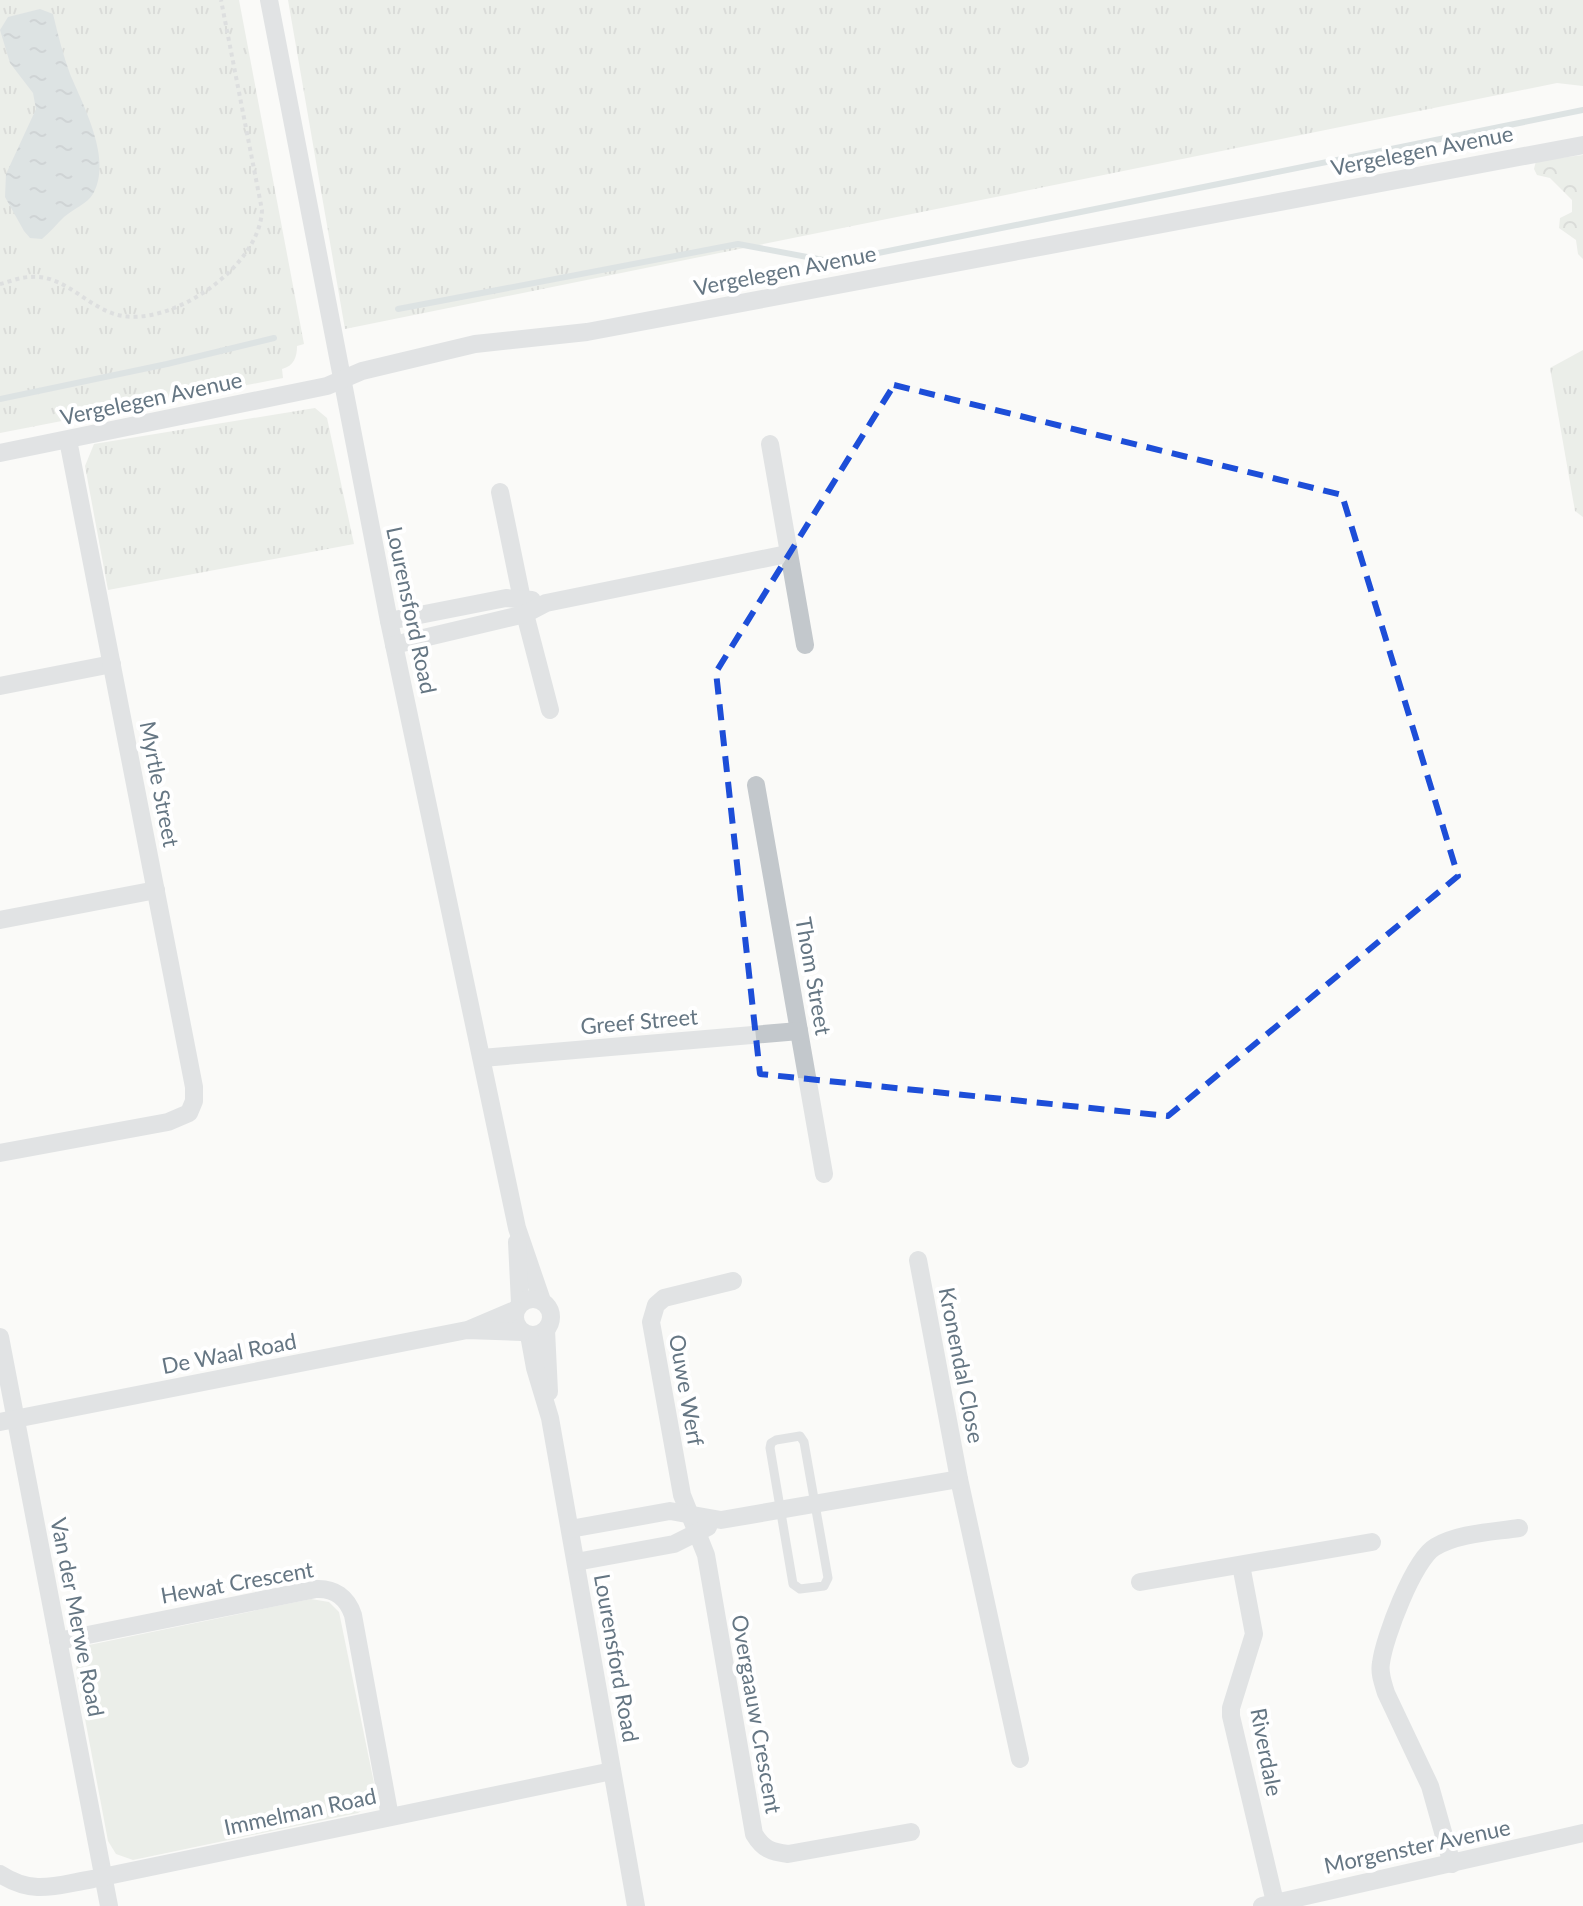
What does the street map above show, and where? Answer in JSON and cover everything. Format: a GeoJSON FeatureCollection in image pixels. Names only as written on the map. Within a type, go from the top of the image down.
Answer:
{"type":"FeatureCollection","features":[{"type":"Feature","properties":{"kind":"street","name":"Lourensford Road"},"geometry":{"type":"LineString","coordinates":[[269,0],[394,645],[517,1228],[542,1301]]}},
{"type":"Feature","properties":{"kind":"street","name":"Vergelegen Avenue"},"geometry":{"type":"LineString","coordinates":[[0,453],[327,386],[362,371],[475,344],[587,332],[1583,145]]}},
{"type":"Feature","properties":{"kind":"street","name":"Myrtle Street"},"geometry":{"type":"LineString","coordinates":[[0,1153],[168,1122],[189,1113],[194,1101],[194,1087],[68,440]]}},
{"type":"Feature","properties":{"kind":"street"},"geometry":{"type":"LineString","coordinates":[[770,444],[805,645]]}},
{"type":"Feature","properties":{"kind":"street"},"geometry":{"type":"LineString","coordinates":[[500,492],[550,710]]}},
{"type":"Feature","properties":{"kind":"street"},"geometry":{"type":"LineString","coordinates":[[394,645],[524,606],[787,554]]}},
{"type":"Feature","properties":{"kind":"street"},"geometry":{"type":"LineString","coordinates":[[389,621],[473,604],[524,606]]}},
{"type":"Feature","properties":{"kind":"street"},"geometry":{"type":"LineString","coordinates":[[0,686],[112,664]]}},
{"type":"Feature","properties":{"kind":"street","name":"Thom Street"},"geometry":{"type":"LineString","coordinates":[[756,785],[824,1174]]}},
{"type":"Feature","properties":{"kind":"street"},"geometry":{"type":"LineString","coordinates":[[0,920],[156,890]]}},
{"type":"Feature","properties":{"kind":"street","name":"Greef Street"},"geometry":{"type":"LineString","coordinates":[[482,1058],[799,1031]]}},
{"type":"Feature","properties":{"kind":"street","name":"Lourensford Road"},"geometry":{"type":"LineString","coordinates":[[517,1228],[518,1306]]}},
{"type":"Feature","properties":{"kind":"street","name":"Kronendal Close"},"geometry":{"type":"LineString","coordinates":[[918,1260],[959,1479]]}},
{"type":"Feature","properties":{"kind":"street","name":"Ouwe Werf"},"geometry":{"type":"LineString","coordinates":[[694,1524],[682,1495],[651,1322],[656,1305],[664,1298],[733,1281]]}},
{"type":"Feature","properties":{"kind":"street"},"geometry":{"type":"LineString","coordinates":[[530,1298],[542,1301],[549,1309],[551,1320],[532,1333],[515,1322],[518,1306],[530,1298]]}},
{"type":"Feature","properties":{"kind":"street","name":"De Waal Road"},"geometry":{"type":"LineString","coordinates":[[467,1330],[518,1306]]}},
{"type":"Feature","properties":{"kind":"street","name":"De Waal Road"},"geometry":{"type":"LineString","coordinates":[[8,1421],[467,1330],[532,1333]]}},
{"type":"Feature","properties":{"kind":"street","name":"Lourensford Road"},"geometry":{"type":"LineString","coordinates":[[532,1333],[550,1418],[636,1906]]}},
{"type":"Feature","properties":{"kind":"street","name":"Van der Merwe Road"},"geometry":{"type":"LineString","coordinates":[[0,1337],[8,1421],[58,1641],[109,1906]]}},
{"type":"Feature","properties":{"kind":"street"},"geometry":{"type":"LineString","coordinates":[[576,1562],[674,1544],[694,1524],[959,1479],[1020,1759]]}},
{"type":"Feature","properties":{"kind":"street"},"geometry":{"type":"LineString","coordinates":[[570,1529],[670,1511],[694,1524]]}},
{"type":"Feature","properties":{"kind":"street","name":"Overgaauw Crescent"},"geometry":{"type":"LineString","coordinates":[[694,1524],[706,1555],[754,1834],[760,1845],[772,1852],[788,1854],[911,1832]]}},
{"type":"Feature","properties":{"kind":"street"},"geometry":{"type":"LineString","coordinates":[[1452,1864],[1430,1786],[1386,1693],[1381,1678],[1381,1657],[1414,1568],[1430,1549],[1472,1535],[1519,1528]]}},
{"type":"Feature","properties":{"kind":"street"},"geometry":{"type":"LineString","coordinates":[[1140,1582],[1372,1542]]}},
{"type":"Feature","properties":{"kind":"street","name":"Riverdale"},"geometry":{"type":"LineString","coordinates":[[1241,1565],[1254,1634],[1231,1716],[1269,1904]]}},
{"type":"Feature","properties":{"kind":"street","name":"Hewat Crescent"},"geometry":{"type":"LineString","coordinates":[[58,1641],[316,1589],[338,1594],[345,1599],[353,1615],[390,1817]]}},
{"type":"Feature","properties":{"kind":"street","name":"Immelman Road"},"geometry":{"type":"LineString","coordinates":[[0,1874],[16,1885],[29,1888],[103,1877],[612,1771]]}},
{"type":"Feature","properties":{"kind":"street","name":"Morgenster Avenue"},"geometry":{"type":"LineString","coordinates":[[1269,1904],[1583,1833]]}},
{"type":"Feature","properties":{"kind":"lane"},"geometry":{"type":"LineString","coordinates":[[798,1436],[802,1438],[816,1505],[828,1578],[824,1586],[800,1589],[793,1584],[780,1511],[771,1443],[798,1436]]}},
{"type":"Feature","properties":{"kind":"path"},"geometry":{"type":"LineString","coordinates":[[0,284],[30,276],[60,281],[102,309],[135,317],[172,308],[207,292],[239,264],[259,231],[262,210],[221,0]]}},
{"type":"Feature","properties":{"kind":"highlighted area"},"geometry":{"type":"Polygon","coordinates":[[[894,385],[1342,495],[1458,876],[1168,1116],[760,1074],[716,672],[894,385]]]}},
{"type":"Feature","properties":{"kind":"green space"},"geometry":{"type":"Polygon","coordinates":[[[0,0],[239,0],[304,344],[297,346],[294,360],[282,369],[283,378],[0,433],[0,0]]]}},
{"type":"Feature","properties":{"kind":"green space"},"geometry":{"type":"Polygon","coordinates":[[[288,0],[1583,0],[1583,86],[1557,83],[345,329],[288,0]]]}},
{"type":"Feature","properties":{"kind":"green space"},"geometry":{"type":"Polygon","coordinates":[[[1583,155],[1583,259],[1578,254],[1576,240],[1559,228],[1560,218],[1572,212],[1572,200],[1550,178],[1537,175],[1534,169],[1536,161],[1583,155]]]}},
{"type":"Feature","properties":{"kind":"green space"},"geometry":{"type":"Polygon","coordinates":[[[1583,350],[1583,517],[1575,511],[1550,368],[1583,350]]]}},
{"type":"Feature","properties":{"kind":"green space"},"geometry":{"type":"Polygon","coordinates":[[[315,408],[327,418],[354,544],[108,590],[85,466],[94,444],[315,408]]]}},
{"type":"Feature","properties":{"kind":"green space"},"geometry":{"type":"Polygon","coordinates":[[[311,1599],[329,1602],[339,1612],[375,1788],[370,1804],[358,1813],[133,1860],[116,1854],[108,1841],[76,1671],[83,1651],[89,1645],[311,1599]]]}},
{"type":"Feature","properties":{"kind":"water"},"geometry":{"type":"Polygon","coordinates":[[[40,9],[53,14],[67,67],[94,133],[100,165],[98,180],[90,198],[64,217],[42,239],[30,238],[5,197],[6,174],[36,109],[33,93],[10,63],[0,30],[8,17],[40,9]]]}},
{"type":"Feature","properties":{"kind":"waterway"},"geometry":{"type":"LineString","coordinates":[[398,309],[738,244],[834,262],[1583,110]]}},
{"type":"Feature","properties":{"kind":"waterway"},"geometry":{"type":"LineString","coordinates":[[0,399],[274,338]]}}]}
